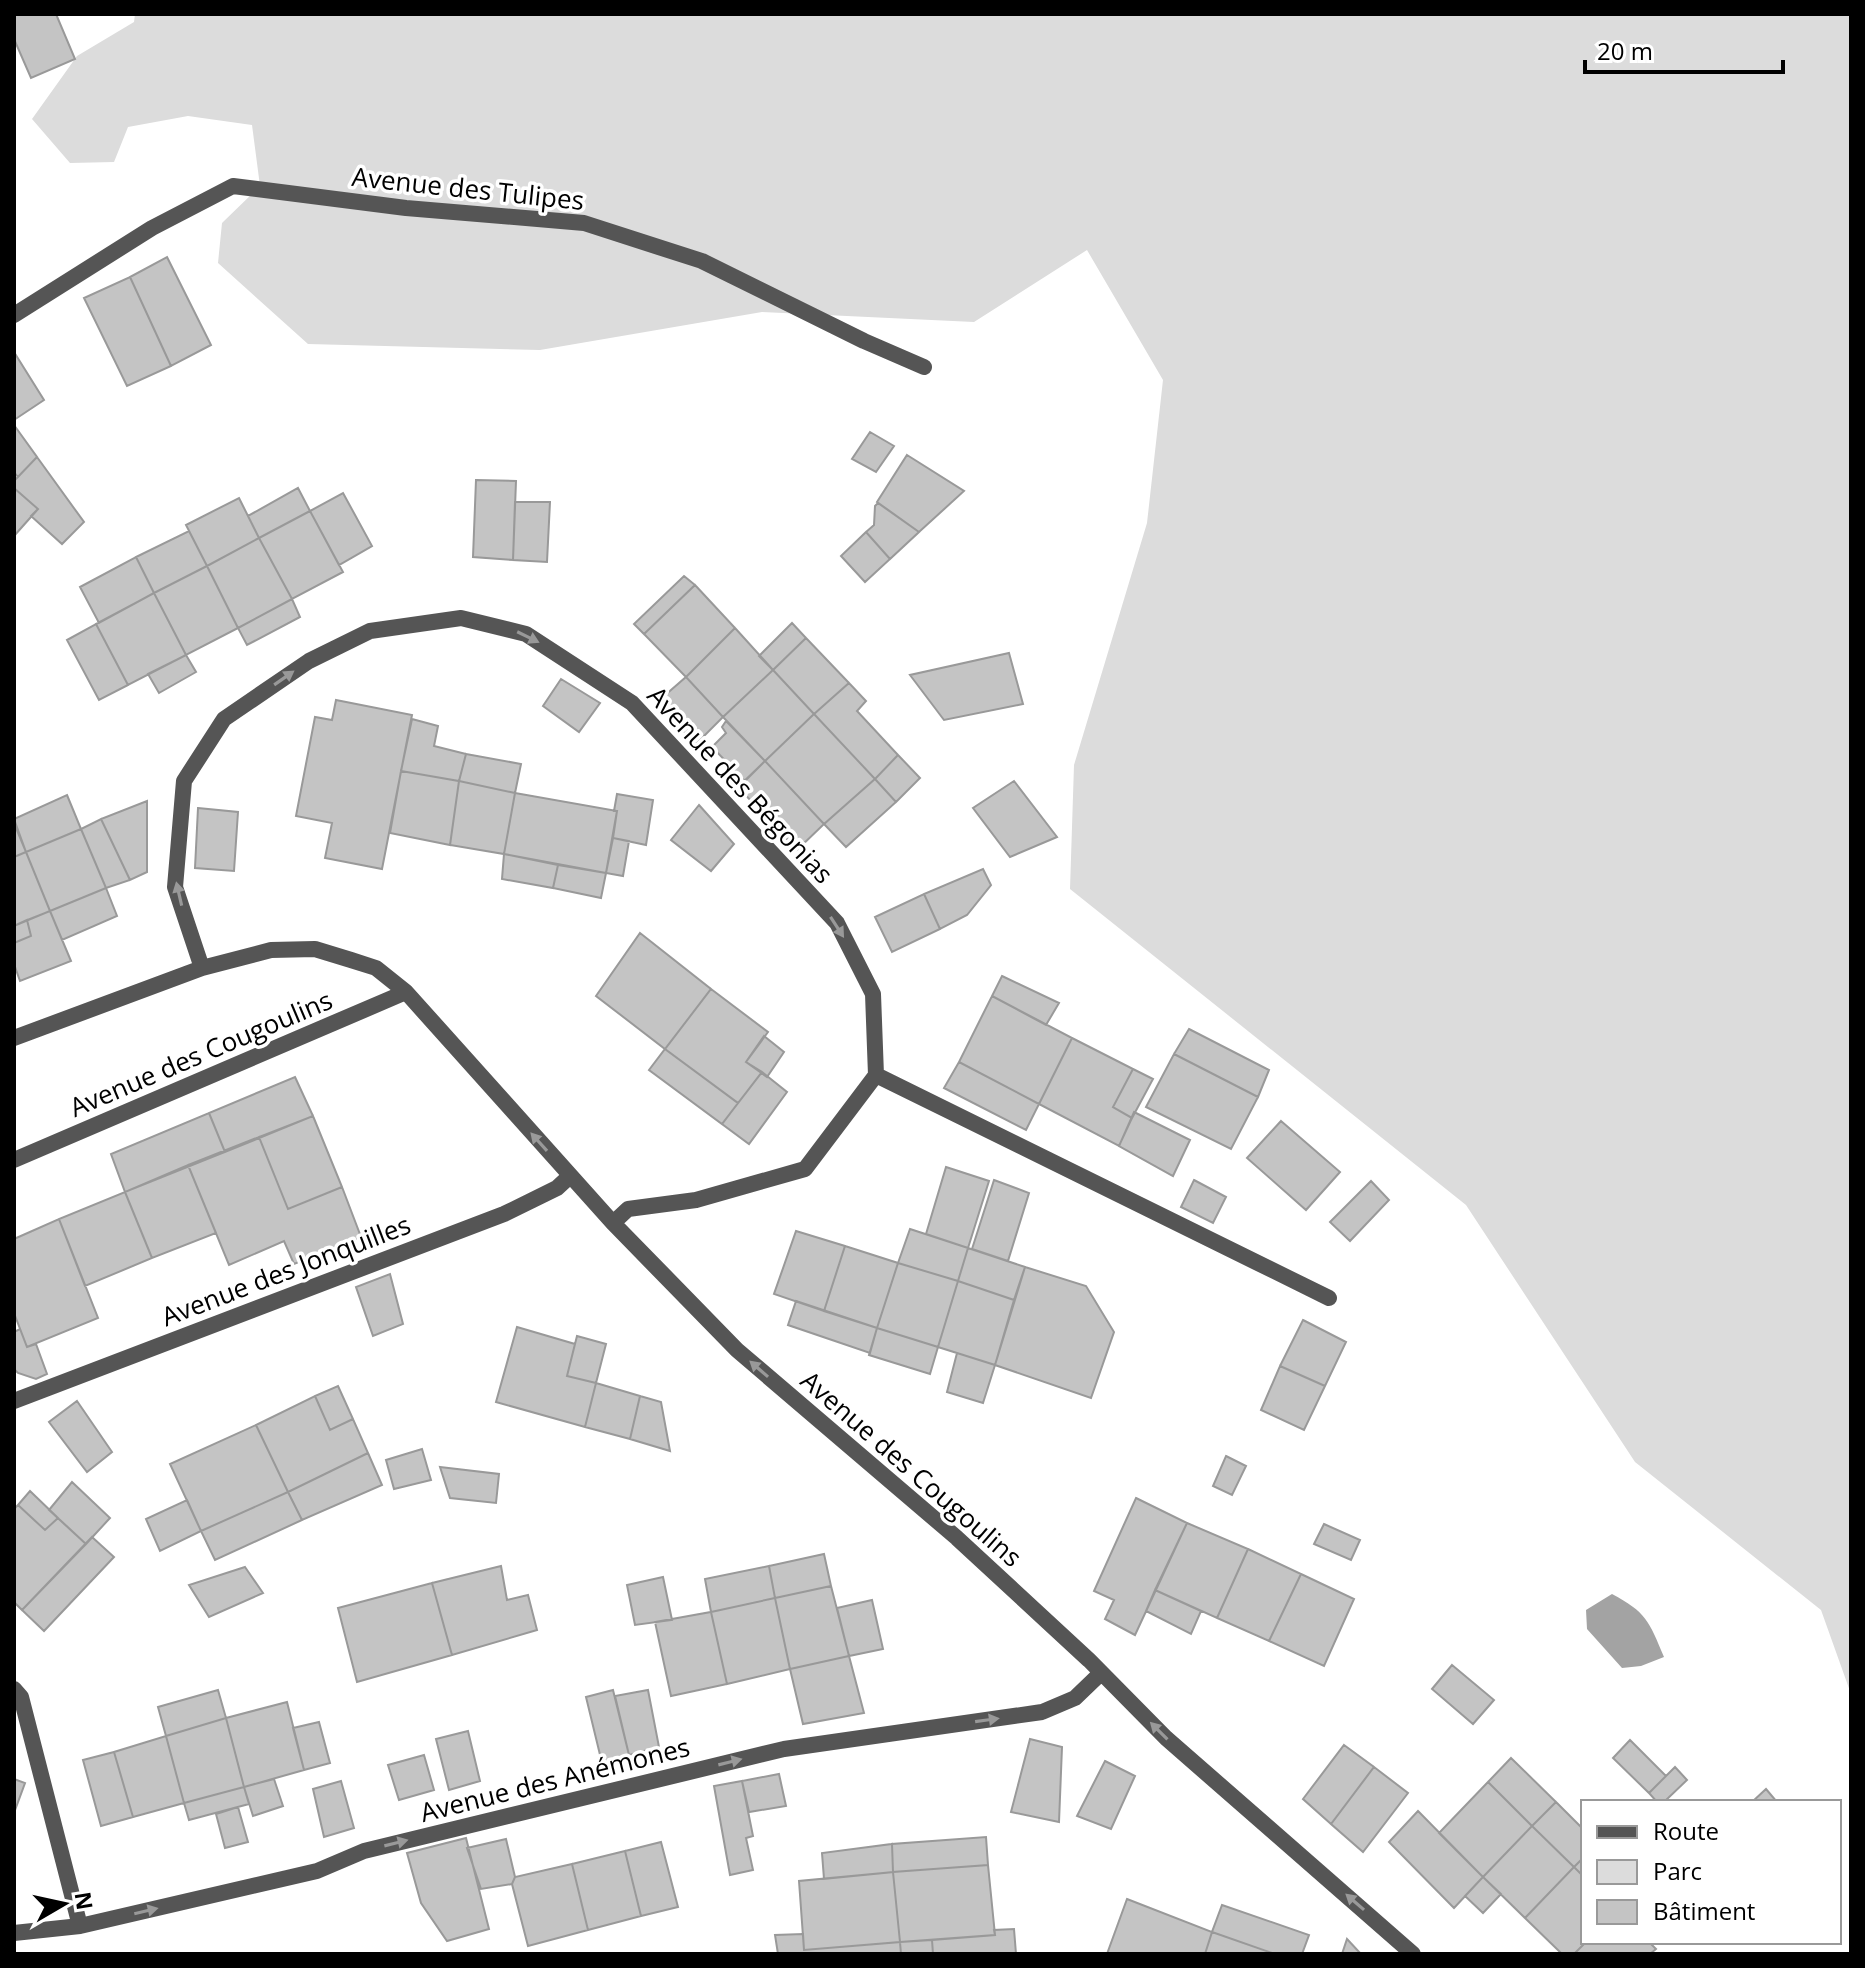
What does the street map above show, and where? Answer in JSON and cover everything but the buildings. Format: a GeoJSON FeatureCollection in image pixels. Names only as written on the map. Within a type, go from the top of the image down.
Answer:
{"type":"FeatureCollection","features":[{"type":"Feature","properties":{"kind":"street","name":"Avenue des Tulipes"},"geometry":{"type":"LineString","coordinates":[[14,315],[152,228],[233,186],[406,208],[584,223],[702,261],[924,367]]}},
{"type":"Feature","properties":{"kind":"street","name":"Avenue des Bégonias"},"geometry":{"type":"LineString","coordinates":[[202,968],[175,887],[184,781],[224,719],[309,661],[370,631],[461,618],[526,634],[632,703],[837,923],[873,994],[876,1075]]}},
{"type":"Feature","properties":{"kind":"street","name":"Avenue des Cougoulins"},"geometry":{"type":"LineString","coordinates":[[14,1038],[202,968],[271,950],[315,949],[376,968],[406,992],[613,1223],[737,1350],[957,1538],[1166,1738],[1413,1954]]}},
{"type":"Feature","properties":{"kind":"street","name":"Avenue des Cougoulins"},"geometry":{"type":"LineString","coordinates":[[14,1160],[406,992]]}},
{"type":"Feature","properties":{"kind":"street"},"geometry":{"type":"LineString","coordinates":[[613,1223],[628,1209],[696,1200],[805,1169],[876,1075],[1329,1298]]}},
{"type":"Feature","properties":{"kind":"street","name":"Avenue des Jonquilles"},"geometry":{"type":"LineString","coordinates":[[14,1401],[504,1214],[557,1188],[570,1176]]}},
{"type":"Feature","properties":{"kind":"street","name":"Avenue des Anémones"},"geometry":{"type":"LineString","coordinates":[[14,1933],[80,1926],[317,1871],[364,1851],[784,1749],[1042,1712],[1075,1698],[1101,1673]]}},
{"type":"Feature","properties":{"kind":"street"},"geometry":{"type":"LineString","coordinates":[[14,1689],[21,1697],[80,1926]]}},
{"type":"Feature","properties":{"kind":"green space"},"geometry":{"type":"Polygon","coordinates":[[[135,14],[1851,14],[1851,1694],[1821,1610],[1635,1462],[1466,1205],[1070,889],[1074,765],[1147,523],[1163,380],[1087,250],[974,322],[762,312],[540,350],[308,344],[218,263],[222,223],[260,186],[252,125],[188,116],[128,127],[114,162],[70,163],[32,119],[77,56],[134,22],[135,14]]]}},
{"type":"Feature","properties":{"kind":"shaded area"},"geometry":{"type":"Polygon","coordinates":[[[1612,1594],[1632,1606],[1645,1619],[1664,1657],[1641,1666],[1622,1668],[1587,1629],[1586,1610],[1612,1594]]]}}]}
